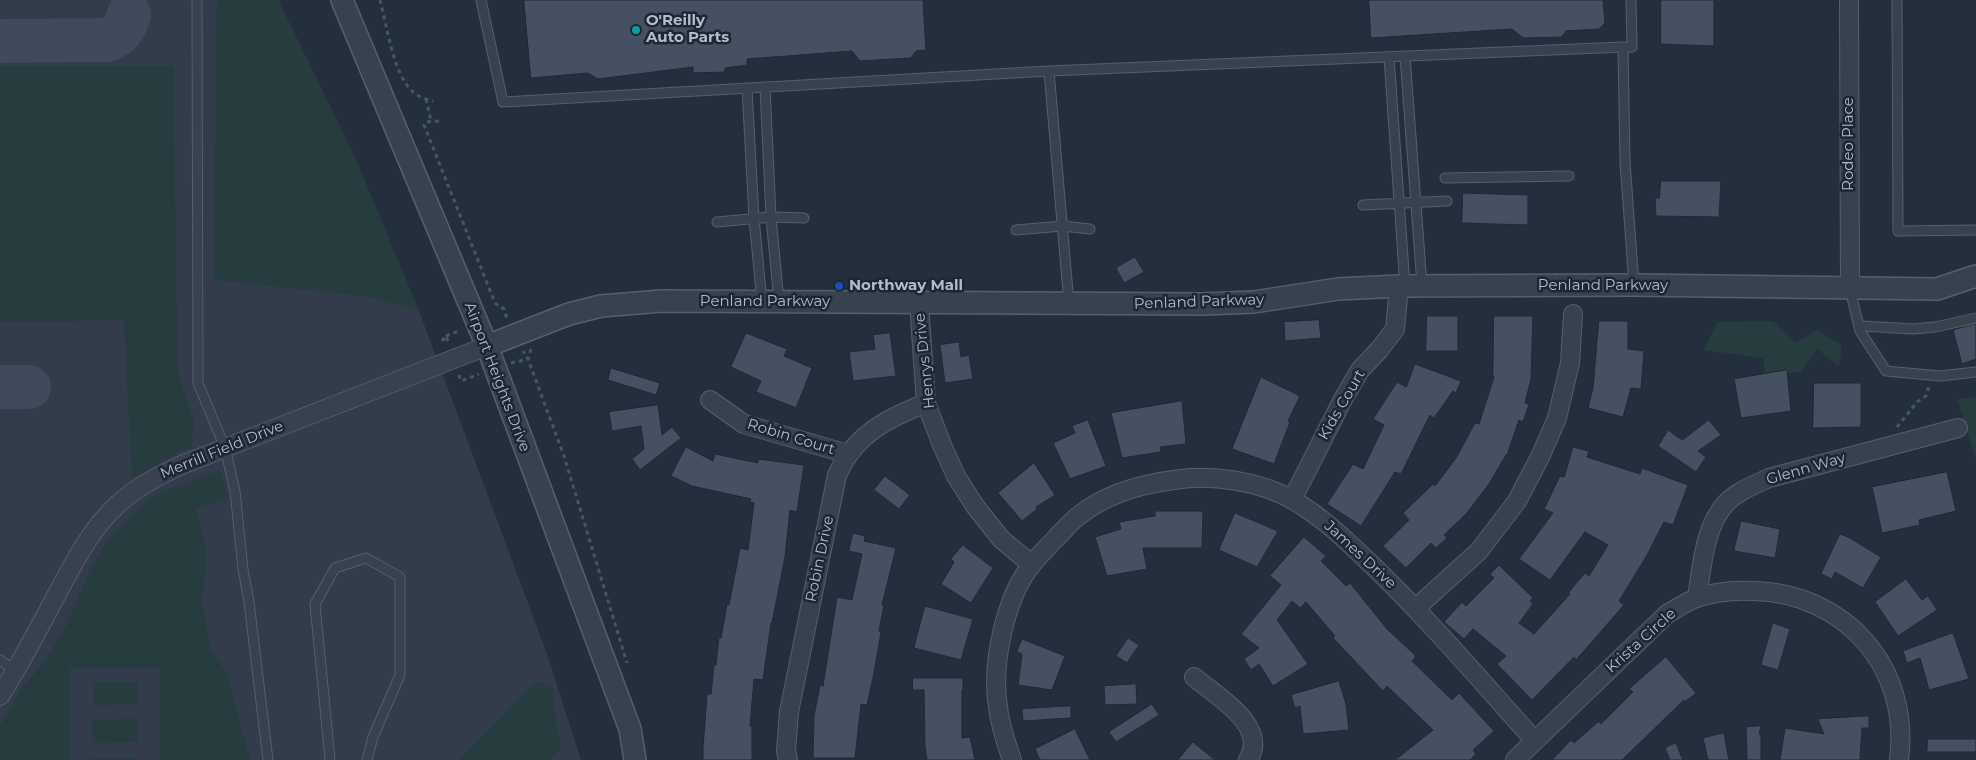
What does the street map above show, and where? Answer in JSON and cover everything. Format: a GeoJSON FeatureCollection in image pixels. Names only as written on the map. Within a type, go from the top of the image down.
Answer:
{"type":"FeatureCollection","features":[{"type":"Feature","properties":{"kind":"street","name":"Airport Heights Drive"},"geometry":{"type":"LineString","coordinates":[[342,0],[487,346],[630,729],[635,760]]}},
{"type":"Feature","properties":{"kind":"street","name":"Rodeo Place"},"geometry":{"type":"LineString","coordinates":[[1849,0],[1850,288]]}},
{"type":"Feature","properties":{"kind":"street","name":"Penland Parkway"},"geometry":{"type":"LineString","coordinates":[[487,346],[570,314],[601,306],[662,301],[1203,304],[1245,302],[1338,289],[1409,286],[1634,285],[1937,289],[1976,276]]}},
{"type":"Feature","properties":{"kind":"street","name":"Kids Court"},"geometry":{"type":"LineString","coordinates":[[1292,500],[1342,400],[1356,378],[1395,329],[1409,286]]}},
{"type":"Feature","properties":{"kind":"street","name":"Henrys Drive"},"geometry":{"type":"LineString","coordinates":[[919,303],[926,403],[945,453],[956,476],[975,506],[1001,539],[1032,564]]}},
{"type":"Feature","properties":{"kind":"street"},"geometry":{"type":"LineString","coordinates":[[1416,608],[1479,551],[1516,501],[1540,457],[1557,418],[1570,363],[1573,314]]}},
{"type":"Feature","properties":{"kind":"street","name":"Merrill Field Drive"},"geometry":{"type":"LineString","coordinates":[[0,696],[16,671],[78,555],[100,522],[131,493],[155,478],[225,448],[487,346]]}},
{"type":"Feature","properties":{"kind":"street","name":"Robin Court"},"geometry":{"type":"LineString","coordinates":[[710,400],[744,424],[848,454]]}},
{"type":"Feature","properties":{"kind":"street","name":"Robin Drive"},"geometry":{"type":"LineString","coordinates":[[788,760],[786,751],[789,712],[838,475],[848,454],[866,436],[891,417],[926,403]]}},
{"type":"Feature","properties":{"kind":"street","name":"Glenn Way"},"geometry":{"type":"LineString","coordinates":[[1697,598],[1707,541],[1714,521],[1726,503],[1742,490],[1769,478],[1958,428]]}},
{"type":"Feature","properties":{"kind":"street","name":"James Drive"},"geometry":{"type":"LineString","coordinates":[[1012,760],[997,706],[996,675],[999,644],[1007,614],[1017,590],[1032,564],[1078,516],[1112,496],[1149,483],[1197,476],[1248,483],[1292,500],[1331,526],[1416,608],[1534,741]]}},
{"type":"Feature","properties":{"kind":"street","name":"Krista Circle"},"geometry":{"type":"LineString","coordinates":[[1515,760],[1667,614],[1697,598],[1736,590],[1772,591],[1803,598],[1826,608],[1845,621],[1868,644],[1886,673],[1897,705],[1901,741],[1899,760]]}},
{"type":"Feature","properties":{"kind":"street"},"geometry":{"type":"LineString","coordinates":[[1194,677],[1244,719],[1253,735],[1253,752],[1248,760]]}},
{"type":"Feature","properties":{"kind":"lane"},"geometry":{"type":"LineString","coordinates":[[197,0],[198,383],[225,448],[234,491],[268,760]]}},
{"type":"Feature","properties":{"kind":"lane"},"geometry":{"type":"LineString","coordinates":[[481,0],[503,102],[1049,71],[1632,47],[1631,0]]}},
{"type":"Feature","properties":{"kind":"lane"},"geometry":{"type":"LineString","coordinates":[[1897,0],[1898,231],[1976,230]]}},
{"type":"Feature","properties":{"kind":"lane"},"geometry":{"type":"LineString","coordinates":[[1623,47],[1626,182],[1634,285]]}},
{"type":"Feature","properties":{"kind":"lane"},"geometry":{"type":"LineString","coordinates":[[1406,56],[1416,202],[1409,286]]}},
{"type":"Feature","properties":{"kind":"lane"},"geometry":{"type":"LineString","coordinates":[[1389,57],[1400,204],[1409,286]]}},
{"type":"Feature","properties":{"kind":"lane"},"geometry":{"type":"LineString","coordinates":[[1049,71],[1069,304]]}},
{"type":"Feature","properties":{"kind":"lane"},"geometry":{"type":"LineString","coordinates":[[765,87],[772,217],[770,302]]}},
{"type":"Feature","properties":{"kind":"lane"},"geometry":{"type":"LineString","coordinates":[[747,88],[754,218],[770,302]]}},
{"type":"Feature","properties":{"kind":"lane"},"geometry":{"type":"LineString","coordinates":[[1445,178],[1569,176]]}},
{"type":"Feature","properties":{"kind":"lane"},"geometry":{"type":"LineString","coordinates":[[1363,205],[1447,201]]}},
{"type":"Feature","properties":{"kind":"lane"},"geometry":{"type":"LineString","coordinates":[[717,222],[772,217],[804,218]]}},
{"type":"Feature","properties":{"kind":"lane"},"geometry":{"type":"LineString","coordinates":[[1016,230],[1062,226],[1090,228]]}},
{"type":"Feature","properties":{"kind":"lane"},"geometry":{"type":"LineString","coordinates":[[1850,288],[1860,331],[1886,371],[1940,376],[1976,372]]}},
{"type":"Feature","properties":{"kind":"lane"},"geometry":{"type":"LineString","coordinates":[[1858,323],[1862,326],[1913,329],[1935,327],[1976,318]]}},
{"type":"Feature","properties":{"kind":"lane"},"geometry":{"type":"LineString","coordinates":[[330,760],[315,604],[335,568],[366,558],[400,577],[400,675],[373,737],[368,760]]}},
{"type":"Feature","properties":{"kind":"lane"},"geometry":{"type":"LineString","coordinates":[[0,660],[16,671]]}},
{"type":"Feature","properties":{"kind":"path"},"geometry":{"type":"LineString","coordinates":[[380,0],[399,70],[411,90],[426,99],[434,101]]}},
{"type":"Feature","properties":{"kind":"path"},"geometry":{"type":"LineString","coordinates":[[426,99],[431,121]]}},
{"type":"Feature","properties":{"kind":"path"},"geometry":{"type":"LineString","coordinates":[[439,121],[424,123],[428,137],[492,298],[496,304],[504,309]]}},
{"type":"Feature","properties":{"kind":"path"},"geometry":{"type":"LineString","coordinates":[[533,346],[529,351],[528,359],[566,464],[629,669]]}},
{"type":"Feature","properties":{"kind":"path"},"geometry":{"type":"LineString","coordinates":[[1886,447],[1895,429],[1917,402],[1926,396],[1931,375]]}},
{"type":"Feature","properties":{"kind":"shaded area"},"geometry":{"type":"Polygon","coordinates":[[[0,0],[278,0],[354,155],[419,311],[547,654],[581,760],[0,760],[0,0]]]}},
{"type":"Feature","properties":{"kind":"green space"},"geometry":{"type":"Polygon","coordinates":[[[217,0],[278,0],[354,155],[419,311],[364,296],[214,280],[217,0]]]}},
{"type":"Feature","properties":{"kind":"green space"},"geometry":{"type":"Polygon","coordinates":[[[0,66],[173,66],[179,378],[193,419],[192,446],[132,477],[124,320],[0,322],[0,66]]]}},
{"type":"Feature","properties":{"kind":"green space"},"geometry":{"type":"Polygon","coordinates":[[[1773,321],[1796,343],[1817,330],[1842,346],[1839,366],[1817,349],[1801,372],[1766,375],[1763,358],[1704,350],[1717,322],[1773,321]]]}},
{"type":"Feature","properties":{"kind":"green space"},"geometry":{"type":"Polygon","coordinates":[[[1976,397],[1976,460],[1957,399],[1976,397]]]}},
{"type":"Feature","properties":{"kind":"green space"},"geometry":{"type":"Polygon","coordinates":[[[220,470],[228,497],[196,509],[205,545],[206,567],[202,600],[209,644],[228,677],[250,760],[160,760],[160,668],[70,668],[70,760],[0,760],[0,726],[21,689],[42,665],[66,627],[89,572],[103,547],[117,530],[151,497],[220,470]]]}},
{"type":"Feature","properties":{"kind":"green space"},"geometry":{"type":"Polygon","coordinates":[[[536,681],[552,687],[561,748],[550,760],[461,760],[461,758],[536,681]]]}},
{"type":"Feature","properties":{"kind":"green space"},"geometry":{"type":"Polygon","coordinates":[[[93,682],[138,682],[138,704],[93,705],[93,682]]]}},
{"type":"Feature","properties":{"kind":"green space"},"geometry":{"type":"Polygon","coordinates":[[[138,719],[138,742],[93,743],[92,720],[138,719]]]}},
{"type":"Feature","properties":{"kind":"green space"},"geometry":{"type":"Polygon","coordinates":[[[92,758],[137,758],[137,760],[92,760],[92,758]]]}},
{"type":"Feature","properties":{"kind":"building","name":"O'Reilly Auto Parts"},"geometry":{"type":"Polygon","coordinates":[[[524,0],[923,0],[926,50],[916,51],[911,58],[860,61],[852,51],[747,59],[747,65],[725,68],[725,72],[693,73],[693,67],[598,79],[588,73],[531,78],[524,0]]]}},
{"type":"Feature","properties":{"kind":"building"},"geometry":{"type":"Polygon","coordinates":[[[1369,0],[1603,0],[1605,23],[1599,29],[1566,31],[1562,37],[1523,38],[1512,29],[1371,38],[1369,0]]]}},
{"type":"Feature","properties":{"kind":"building"},"geometry":{"type":"Polygon","coordinates":[[[1661,0],[1714,0],[1714,46],[1661,44],[1661,0]]]}},
{"type":"Feature","properties":{"kind":"building"},"geometry":{"type":"Polygon","coordinates":[[[1661,181],[1721,181],[1719,217],[1656,216],[1655,198],[1659,198],[1661,181]]]}},
{"type":"Feature","properties":{"kind":"building"},"geometry":{"type":"Polygon","coordinates":[[[1463,193],[1528,195],[1528,225],[1462,223],[1463,193]]]}},
{"type":"Feature","properties":{"kind":"building"},"geometry":{"type":"Polygon","coordinates":[[[1135,257],[1144,272],[1124,283],[1116,268],[1135,257]]]}},
{"type":"Feature","properties":{"kind":"building"},"geometry":{"type":"Polygon","coordinates":[[[1427,316],[1458,316],[1458,351],[1426,351],[1427,316]]]}},
{"type":"Feature","properties":{"kind":"building"},"geometry":{"type":"Polygon","coordinates":[[[1494,316],[1533,316],[1531,379],[1525,403],[1529,404],[1523,422],[1519,420],[1507,455],[1489,484],[1467,513],[1444,535],[1447,538],[1436,548],[1431,543],[1406,568],[1383,546],[1409,520],[1403,513],[1433,484],[1435,486],[1456,458],[1475,423],[1479,424],[1494,377],[1494,316]]]}},
{"type":"Feature","properties":{"kind":"building"},"geometry":{"type":"Polygon","coordinates":[[[1319,320],[1321,338],[1285,341],[1284,322],[1319,320]]]}},
{"type":"Feature","properties":{"kind":"building"},"geometry":{"type":"Polygon","coordinates":[[[1599,321],[1628,321],[1628,349],[1644,351],[1641,389],[1631,388],[1623,417],[1588,408],[1593,388],[1599,321]]]}},
{"type":"Feature","properties":{"kind":"building"},"geometry":{"type":"Polygon","coordinates":[[[1976,324],[1976,359],[1962,364],[1953,330],[1976,324]]]}},
{"type":"Feature","properties":{"kind":"building"},"geometry":{"type":"Polygon","coordinates":[[[746,333],[787,349],[784,356],[812,368],[796,408],[756,392],[761,381],[731,367],[746,333]]]}},
{"type":"Feature","properties":{"kind":"building"},"geometry":{"type":"Polygon","coordinates":[[[890,333],[896,376],[853,381],[849,352],[875,349],[873,335],[890,333]]]}},
{"type":"Feature","properties":{"kind":"building"},"geometry":{"type":"Polygon","coordinates":[[[959,342],[961,357],[969,355],[973,379],[945,383],[940,345],[959,342]]]}},
{"type":"Feature","properties":{"kind":"building"},"geometry":{"type":"Polygon","coordinates":[[[1415,364],[1461,381],[1456,393],[1453,391],[1434,418],[1430,415],[1401,474],[1395,472],[1361,526],[1327,504],[1353,464],[1363,469],[1384,425],[1373,419],[1397,382],[1406,387],[1415,364]]]}},
{"type":"Feature","properties":{"kind":"building"},"geometry":{"type":"Polygon","coordinates":[[[611,368],[660,383],[656,395],[608,380],[611,368]]]}},
{"type":"Feature","properties":{"kind":"building"},"geometry":{"type":"Polygon","coordinates":[[[1787,370],[1791,411],[1741,418],[1734,379],[1787,370]]]}},
{"type":"Feature","properties":{"kind":"building"},"geometry":{"type":"Polygon","coordinates":[[[1261,377],[1300,396],[1288,421],[1290,422],[1274,464],[1232,449],[1261,377]]]}},
{"type":"Feature","properties":{"kind":"building"},"geometry":{"type":"Polygon","coordinates":[[[1814,383],[1861,383],[1861,427],[1813,428],[1814,383]]]}},
{"type":"Feature","properties":{"kind":"building"},"geometry":{"type":"Polygon","coordinates":[[[1182,401],[1186,444],[1160,447],[1161,452],[1122,458],[1111,413],[1182,401]]]}},
{"type":"Feature","properties":{"kind":"building"},"geometry":{"type":"Polygon","coordinates":[[[658,405],[662,435],[672,427],[681,438],[640,470],[632,459],[644,449],[641,426],[612,431],[609,412],[658,405]]]}},
{"type":"Feature","properties":{"kind":"building"},"geometry":{"type":"Polygon","coordinates":[[[1088,420],[1106,466],[1070,479],[1053,443],[1075,433],[1072,426],[1088,420]]]}},
{"type":"Feature","properties":{"kind":"building"},"geometry":{"type":"Polygon","coordinates":[[[1709,420],[1721,435],[1698,451],[1706,457],[1696,472],[1658,446],[1668,430],[1682,440],[1709,420]]]}},
{"type":"Feature","properties":{"kind":"building"},"geometry":{"type":"Polygon","coordinates":[[[686,447],[713,461],[715,454],[758,463],[758,459],[804,465],[797,512],[790,510],[785,557],[771,623],[763,680],[754,679],[750,726],[752,726],[752,760],[703,760],[703,748],[707,694],[711,694],[719,637],[721,638],[727,604],[729,605],[740,548],[748,550],[754,503],[750,502],[751,499],[692,486],[671,476],[686,447]]]}},
{"type":"Feature","properties":{"kind":"building"},"geometry":{"type":"Polygon","coordinates":[[[1573,447],[1589,451],[1587,457],[1640,474],[1642,468],[1688,485],[1673,525],[1664,522],[1646,557],[1619,601],[1624,605],[1576,660],[1574,657],[1532,700],[1497,664],[1506,656],[1473,629],[1464,639],[1444,622],[1462,602],[1466,606],[1494,578],[1490,574],[1499,565],[1533,598],[1530,601],[1533,604],[1519,623],[1534,634],[1570,594],[1568,593],[1585,573],[1589,576],[1608,545],[1585,532],[1550,580],[1519,559],[1553,513],[1544,509],[1560,476],[1564,477],[1573,447]]]}},
{"type":"Feature","properties":{"kind":"building"},"geometry":{"type":"Polygon","coordinates":[[[1034,463],[1055,495],[1036,507],[1037,509],[1022,521],[998,493],[1034,463]]]}},
{"type":"Feature","properties":{"kind":"building"},"geometry":{"type":"Polygon","coordinates":[[[1947,472],[1956,511],[1919,520],[1920,525],[1882,533],[1872,487],[1947,472]]]}},
{"type":"Feature","properties":{"kind":"building"},"geometry":{"type":"Polygon","coordinates":[[[885,476],[910,495],[899,509],[874,490],[885,476]]]}},
{"type":"Feature","properties":{"kind":"building"},"geometry":{"type":"Polygon","coordinates":[[[1155,511],[1203,511],[1202,548],[1143,548],[1147,569],[1107,576],[1095,537],[1121,529],[1119,522],[1155,516],[1155,511]]]}},
{"type":"Feature","properties":{"kind":"building"},"geometry":{"type":"Polygon","coordinates":[[[1235,513],[1278,531],[1257,567],[1219,550],[1235,513]]]}},
{"type":"Feature","properties":{"kind":"building"},"geometry":{"type":"Polygon","coordinates":[[[1741,521],[1780,529],[1775,558],[1734,551],[1741,521]]]}},
{"type":"Feature","properties":{"kind":"building"},"geometry":{"type":"Polygon","coordinates":[[[853,533],[865,536],[864,541],[896,548],[882,605],[884,605],[879,631],[881,632],[874,673],[867,705],[861,704],[855,758],[813,758],[814,716],[820,685],[823,686],[837,597],[852,600],[862,554],[849,551],[853,533]]]}},
{"type":"Feature","properties":{"kind":"building"},"geometry":{"type":"Polygon","coordinates":[[[1840,534],[1881,557],[1863,588],[1835,572],[1832,579],[1821,574],[1840,534]]]}},
{"type":"Feature","properties":{"kind":"building"},"geometry":{"type":"Polygon","coordinates":[[[1304,537],[1326,556],[1321,561],[1346,586],[1350,583],[1387,629],[1416,656],[1412,661],[1452,700],[1459,693],[1494,731],[1473,750],[1476,754],[1470,760],[1395,760],[1433,730],[1387,686],[1383,691],[1333,638],[1335,636],[1306,602],[1300,608],[1292,601],[1277,620],[1308,664],[1273,686],[1259,664],[1251,670],[1244,659],[1259,648],[1241,634],[1281,585],[1270,576],[1304,537]]]}},
{"type":"Feature","properties":{"kind":"building"},"geometry":{"type":"Polygon","coordinates":[[[963,545],[993,568],[971,603],[941,584],[954,562],[951,559],[963,545]]]}},
{"type":"Feature","properties":{"kind":"building"},"geometry":{"type":"Polygon","coordinates":[[[1906,579],[1922,600],[1928,596],[1937,610],[1898,636],[1875,602],[1906,579]]]}},
{"type":"Feature","properties":{"kind":"building"},"geometry":{"type":"Polygon","coordinates":[[[925,606],[973,619],[961,660],[914,648],[925,606]]]}},
{"type":"Feature","properties":{"kind":"building"},"geometry":{"type":"Polygon","coordinates":[[[1773,623],[1790,629],[1778,670],[1761,665],[1773,623]]]}},
{"type":"Feature","properties":{"kind":"building"},"geometry":{"type":"Polygon","coordinates":[[[1953,633],[1969,679],[1929,690],[1920,658],[1907,663],[1903,651],[1953,633]]]}},
{"type":"Feature","properties":{"kind":"building"},"geometry":{"type":"Polygon","coordinates":[[[1128,638],[1139,645],[1127,663],[1116,656],[1128,638]]]}},
{"type":"Feature","properties":{"kind":"building"},"geometry":{"type":"Polygon","coordinates":[[[1022,639],[1065,656],[1052,690],[1018,685],[1022,654],[1017,652],[1022,639]]]}},
{"type":"Feature","properties":{"kind":"building"},"geometry":{"type":"Polygon","coordinates":[[[1666,657],[1696,693],[1685,702],[1684,700],[1622,760],[1552,760],[1571,740],[1574,743],[1599,721],[1601,724],[1633,692],[1629,689],[1666,657]]]}},
{"type":"Feature","properties":{"kind":"building"},"geometry":{"type":"Polygon","coordinates":[[[913,678],[963,678],[962,738],[970,737],[975,760],[927,760],[924,690],[913,690],[913,678]]]}},
{"type":"Feature","properties":{"kind":"building"},"geometry":{"type":"Polygon","coordinates":[[[1339,681],[1346,704],[1349,730],[1303,734],[1300,706],[1295,708],[1291,695],[1339,681]]]}},
{"type":"Feature","properties":{"kind":"building"},"geometry":{"type":"Polygon","coordinates":[[[1136,684],[1137,704],[1105,705],[1104,686],[1136,684]]]}},
{"type":"Feature","properties":{"kind":"building"},"geometry":{"type":"Polygon","coordinates":[[[1152,704],[1159,715],[1116,742],[1109,732],[1152,704]]]}},
{"type":"Feature","properties":{"kind":"building"},"geometry":{"type":"Polygon","coordinates":[[[1071,706],[1071,718],[1023,721],[1022,709],[1071,706]]]}},
{"type":"Feature","properties":{"kind":"building"},"geometry":{"type":"Polygon","coordinates":[[[1869,716],[1869,728],[1862,728],[1860,760],[1780,760],[1785,728],[1824,734],[1818,719],[1869,716]]]}},
{"type":"Feature","properties":{"kind":"building"},"geometry":{"type":"Polygon","coordinates":[[[1761,726],[1759,734],[1761,736],[1761,760],[1747,760],[1746,727],[1761,726]]]}},
{"type":"Feature","properties":{"kind":"building"},"geometry":{"type":"Polygon","coordinates":[[[1075,729],[1090,760],[1040,760],[1035,749],[1075,729]]]}},
{"type":"Feature","properties":{"kind":"building"},"geometry":{"type":"Polygon","coordinates":[[[1724,733],[1729,760],[1708,760],[1703,738],[1724,733]]]}},
{"type":"Feature","properties":{"kind":"building"},"geometry":{"type":"Polygon","coordinates":[[[1928,739],[1976,739],[1976,752],[1927,752],[1928,739]]]}},
{"type":"Feature","properties":{"kind":"building"},"geometry":{"type":"Polygon","coordinates":[[[1193,742],[1215,760],[1178,760],[1193,742]]]}},
{"type":"Feature","properties":{"kind":"building"},"geometry":{"type":"Polygon","coordinates":[[[1676,743],[1683,760],[1670,760],[1665,748],[1676,743]]]}},
{"type":"Feature","properties":{"kind":"taxiway"},"geometry":{"type":"LineString","coordinates":[[0,41],[107,40],[122,30],[129,14]]}},
{"type":"Feature","properties":{"kind":"taxiway"},"geometry":{"type":"LineString","coordinates":[[0,387],[29,387]]}},
{"type":"Feature","properties":{"kind":"place","name":"O'Reilly Auto Parts"},"geometry":{"type":"Point","coordinates":[636,30]}},
{"type":"Feature","properties":{"kind":"place","name":"Northway Mall"},"geometry":{"type":"Point","coordinates":[839,286]}}]}
